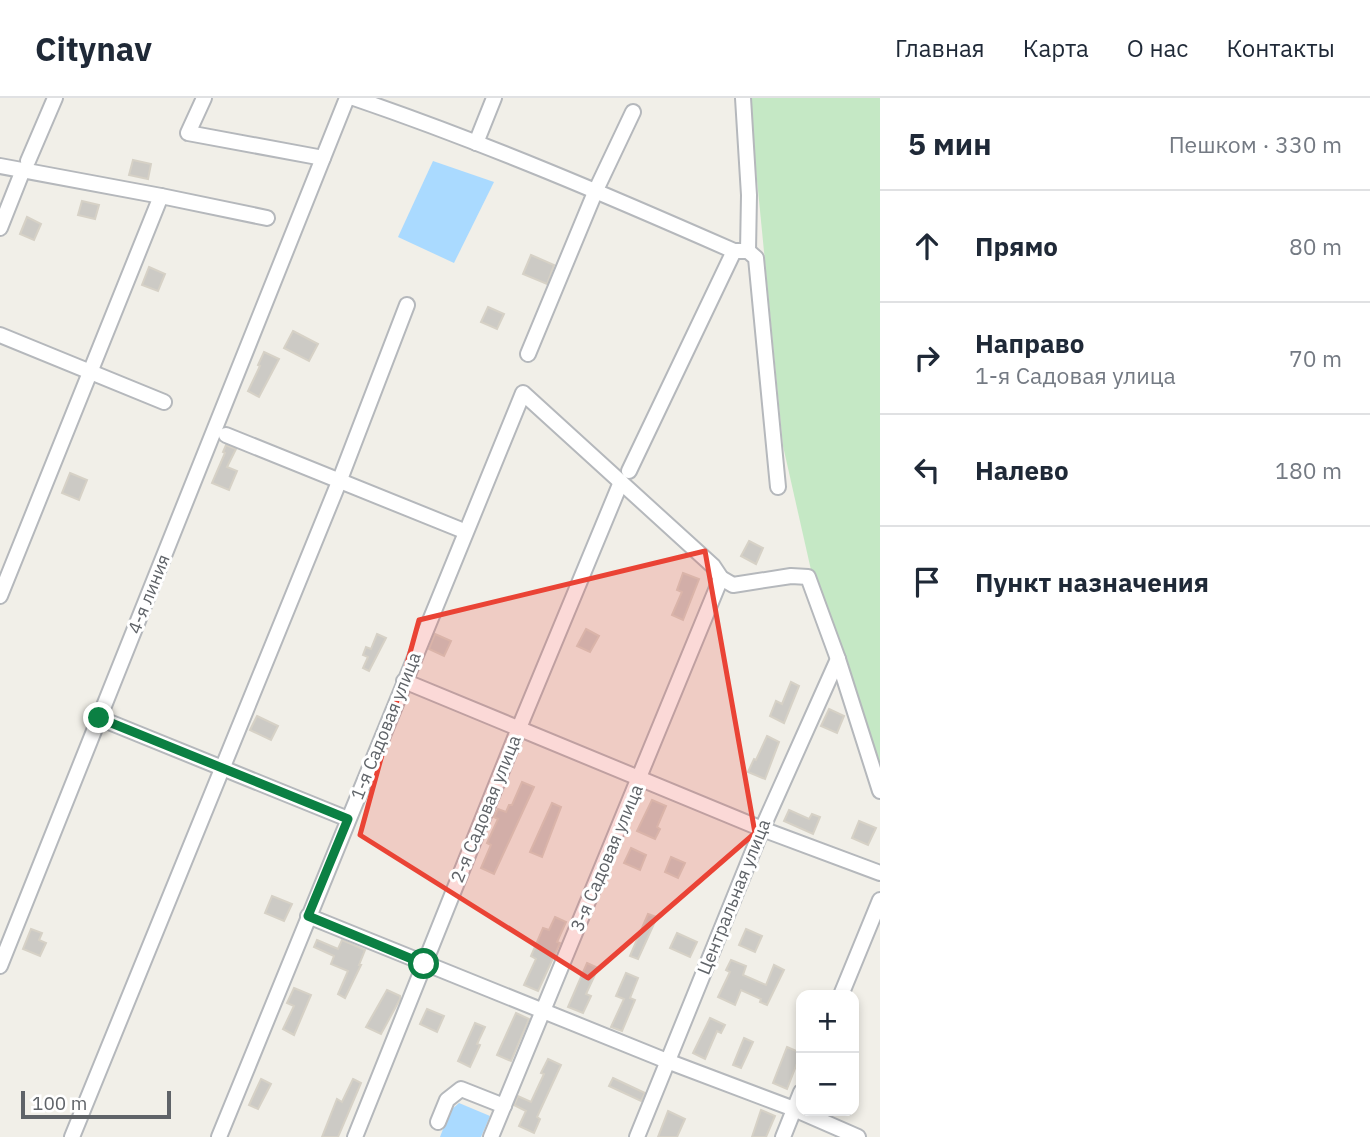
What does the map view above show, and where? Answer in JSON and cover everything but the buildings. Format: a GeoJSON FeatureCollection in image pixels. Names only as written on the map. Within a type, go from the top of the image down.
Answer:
{"type":"FeatureCollection","features":[{"type":"Feature","properties":{"kind":"street"},"geometry":{"type":"LineString","coordinates":[[0,228],[55,98]]}},
{"type":"Feature","properties":{"kind":"street"},"geometry":{"type":"LineString","coordinates":[[204,98],[188,133],[323,158]]}},
{"type":"Feature","properties":{"kind":"street","name":"4-я линия"},"geometry":{"type":"LineString","coordinates":[[0,966],[347,98]]}},
{"type":"Feature","properties":{"kind":"street"},"geometry":{"type":"LineString","coordinates":[[354,98],[596,190],[756,258],[778,487]]}},
{"type":"Feature","properties":{"kind":"street"},"geometry":{"type":"LineString","coordinates":[[476,143],[494,98]]}},
{"type":"Feature","properties":{"kind":"street"},"geometry":{"type":"LineString","coordinates":[[741,251],[749,195],[743,98]]}},
{"type":"Feature","properties":{"kind":"street"},"geometry":{"type":"LineString","coordinates":[[528,355],[596,190],[633,112]]}},
{"type":"Feature","properties":{"kind":"street"},"geometry":{"type":"LineString","coordinates":[[0,166],[26,165],[267,218]]}},
{"type":"Feature","properties":{"kind":"street"},"geometry":{"type":"LineString","coordinates":[[0,596],[161,195]]}},
{"type":"Feature","properties":{"kind":"street","name":"2-я Садовая улица"},"geometry":{"type":"LineString","coordinates":[[355,1137],[519,728],[625,477],[741,251]]}},
{"type":"Feature","properties":{"kind":"street"},"geometry":{"type":"LineString","coordinates":[[72,1137],[339,482],[407,305]]}},
{"type":"Feature","properties":{"kind":"street"},"geometry":{"type":"LineString","coordinates":[[0,335],[164,402]]}},
{"type":"Feature","properties":{"kind":"street","name":"1-я Садовая улица"},"geometry":{"type":"LineString","coordinates":[[219,1137],[523,393],[625,477]]}},
{"type":"Feature","properties":{"kind":"street"},"geometry":{"type":"LineString","coordinates":[[226,435],[458,529]]}},
{"type":"Feature","properties":{"kind":"street"},"geometry":{"type":"LineString","coordinates":[[625,477],[713,566],[721,578],[733,584],[791,576],[808,577],[838,659],[880,792]]}},
{"type":"Feature","properties":{"kind":"street","name":"3-я Садовая улица"},"geometry":{"type":"LineString","coordinates":[[491,1137],[721,578]]}},
{"type":"Feature","properties":{"kind":"street","name":"Центральная улица"},"geometry":{"type":"LineString","coordinates":[[637,1137],[762,829],[838,659]]}},
{"type":"Feature","properties":{"kind":"street"},"geometry":{"type":"LineString","coordinates":[[404,681],[762,829],[880,873]]}},
{"type":"Feature","properties":{"kind":"street"},"geometry":{"type":"LineString","coordinates":[[99,718],[348,819]]}},
{"type":"Feature","properties":{"kind":"street"},"geometry":{"type":"LineString","coordinates":[[843,990],[880,900]]}},
{"type":"Feature","properties":{"kind":"street"},"geometry":{"type":"LineString","coordinates":[[308,916],[667,1061],[794,1109],[858,1137]]}},
{"type":"Feature","properties":{"kind":"street"},"geometry":{"type":"LineString","coordinates":[[438,1122],[447,1100],[461,1089],[504,1106]]}},
{"type":"Feature","properties":{"kind":"street"},"geometry":{"type":"LineString","coordinates":[[783,1137],[796,1104]]}},
{"type":"Feature","properties":{"kind":"highlighted area"},"geometry":{"type":"Polygon","coordinates":[[[705,551],[755,833],[588,978],[360,835],[419,620],[705,551]]]}},
{"type":"Feature","properties":{"kind":"green space"},"geometry":{"type":"Polygon","coordinates":[[[749,98],[880,98],[880,795],[811,570],[783,446],[749,98]]]}},
{"type":"Feature","properties":{"kind":"water"},"geometry":{"type":"Polygon","coordinates":[[[433,161],[494,182],[454,263],[398,237],[433,161]]]}},
{"type":"Feature","properties":{"kind":"water"},"geometry":{"type":"Polygon","coordinates":[[[459,1103],[490,1116],[481,1137],[440,1137],[450,1111],[459,1103]]]}},
{"type":"Feature","properties":{"kind":"route"},"geometry":{"type":"LineString","coordinates":[[99,718],[348,819],[308,916],[424,964]]}}]}
